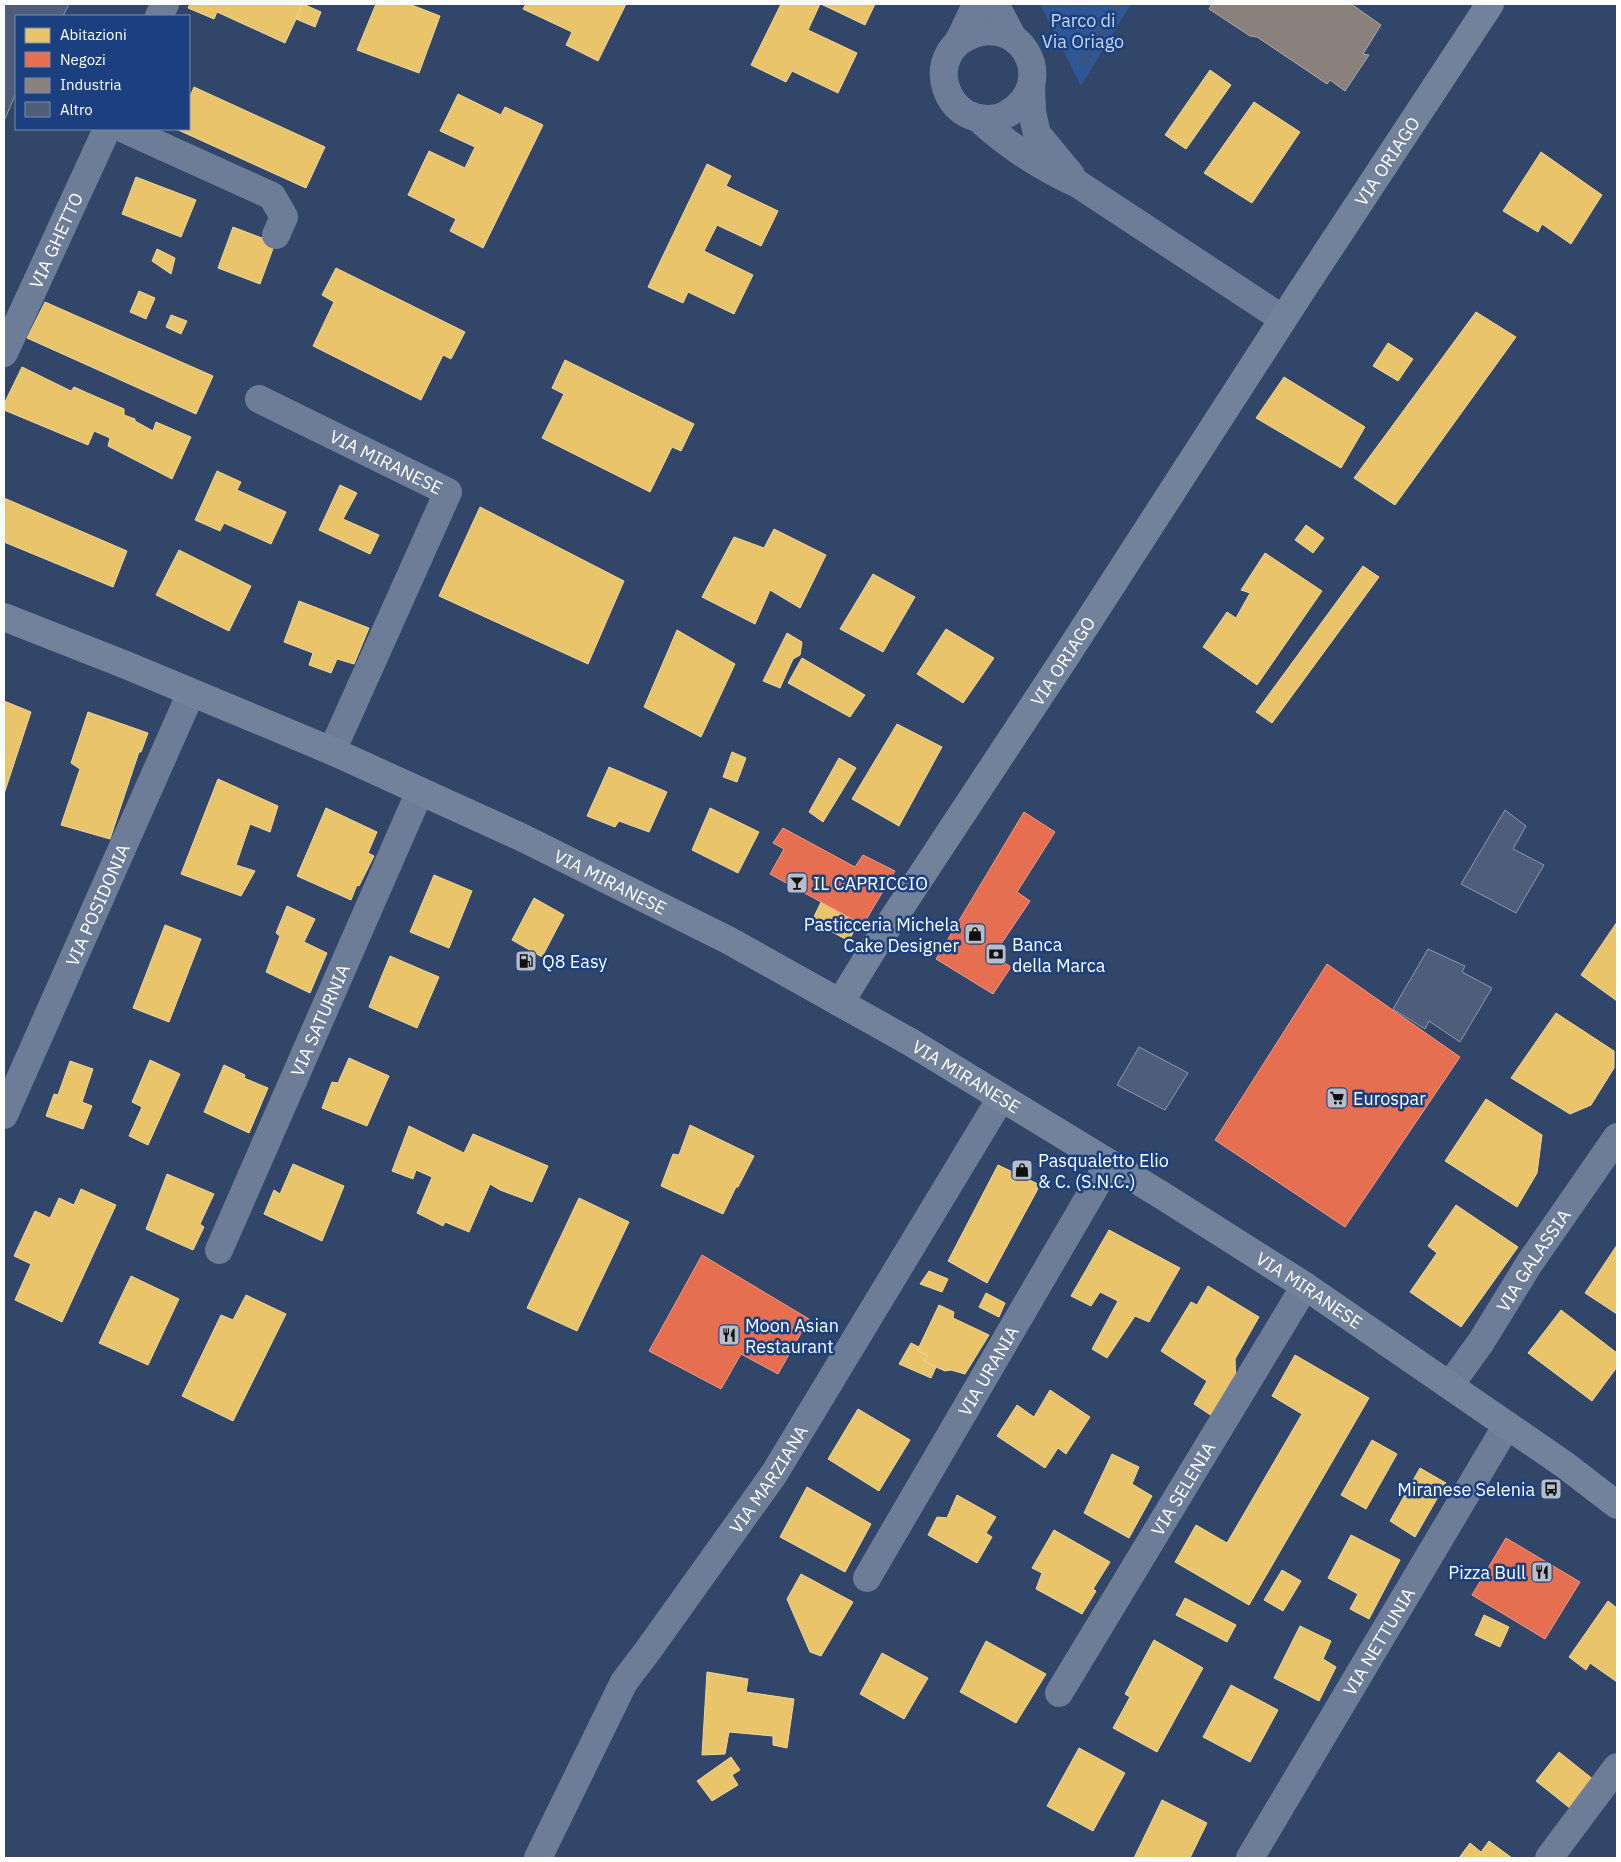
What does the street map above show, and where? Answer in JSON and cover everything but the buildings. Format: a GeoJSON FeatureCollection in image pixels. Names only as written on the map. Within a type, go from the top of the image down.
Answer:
{"type":"FeatureCollection","features":[{"type":"Feature","properties":{"kind":"street"},"geometry":{"type":"LineString","coordinates":[[976,4],[957,43],[948,54],[944,68],[944,82],[956,106],[978,118],[1003,117],[1015,110],[1025,99],[1031,86]]}},
{"type":"Feature","properties":{"kind":"street"},"geometry":{"type":"LineString","coordinates":[[995,4],[1013,38]]}},
{"type":"Feature","properties":{"kind":"street","name":"VIA ORIAGO"},"geometry":{"type":"LineString","coordinates":[[840,1003],[873,949],[1490,4]]}},
{"type":"Feature","properties":{"kind":"street"},"geometry":{"type":"LineString","coordinates":[[957,43],[969,34],[982,30],[997,31],[1013,38],[1022,45],[1029,58],[1033,72],[1031,86],[1032,112],[1037,134],[1078,184]]}},
{"type":"Feature","properties":{"kind":"street"},"geometry":{"type":"LineString","coordinates":[[978,118],[997,136],[1019,152],[1049,171],[1078,184],[1283,319]]}},
{"type":"Feature","properties":{"kind":"street","name":"VIA GHETTO"},"geometry":{"type":"LineString","coordinates":[[4,353],[107,130]]}},
{"type":"Feature","properties":{"kind":"street"},"geometry":{"type":"LineString","coordinates":[[126,130],[272,196],[284,218],[276,236]]}},
{"type":"Feature","properties":{"kind":"street","name":"VIA MIRANESE"},"geometry":{"type":"LineString","coordinates":[[259,399],[448,492],[332,751]]}},
{"type":"Feature","properties":{"kind":"street","name":"VIA MIRANESE"},"geometry":{"type":"LineString","coordinates":[[4,617],[332,751],[521,837],[728,940],[912,1043],[1109,1163],[1305,1286],[1565,1465],[1617,1505]]}},
{"type":"Feature","properties":{"kind":"street","name":"VIA POSIDONIA"},"geometry":{"type":"LineString","coordinates":[[4,1115],[191,693]]}},
{"type":"Feature","properties":{"kind":"street","name":"VIA SATURNIA"},"geometry":{"type":"LineString","coordinates":[[219,1250],[420,791]]}},
{"type":"Feature","properties":{"kind":"street","name":"VIA MARZIANA"},"geometry":{"type":"LineString","coordinates":[[538,1858],[624,1682],[774,1474],[1000,1098]]}},
{"type":"Feature","properties":{"kind":"street","name":"VIA GALASSIA"},"geometry":{"type":"LineString","coordinates":[[1450,1385],[1481,1342],[1530,1264],[1617,1137]]}},
{"type":"Feature","properties":{"kind":"street","name":"VIA URANIA"},"geometry":{"type":"LineString","coordinates":[[868,1578],[1109,1163]]}},
{"type":"Feature","properties":{"kind":"street","name":"VIA SELENIA"},"geometry":{"type":"LineString","coordinates":[[1059,1692],[1305,1286]]}},
{"type":"Feature","properties":{"kind":"street","name":"VIA NETTUNIA"},"geometry":{"type":"LineString","coordinates":[[1250,1858],[1507,1425]]}},
{"type":"Feature","properties":{"kind":"street"},"geometry":{"type":"LineString","coordinates":[[1549,1858],[1617,1767]]}},
{"type":"Feature","properties":{"kind":"green space","name":"Parco di Via Oriago"},"geometry":{"type":"Polygon","coordinates":[[[1040,4],[1131,4],[1081,86],[1040,4]]]}},
{"type":"Feature","properties":{"kind":"waterway"},"geometry":{"type":"LineString","coordinates":[[1084,61],[1117,4]]}},
{"type":"Feature","properties":{"kind":"place","name":"IL CAPRICCIO"},"geometry":{"type":"Point","coordinates":[797,883]}},
{"type":"Feature","properties":{"kind":"place","name":"Pasticceria Michela Cake Designer"},"geometry":{"type":"Point","coordinates":[975,934]}},
{"type":"Feature","properties":{"kind":"place","name":"Banca della Marca"},"geometry":{"type":"Point","coordinates":[996,954]}},
{"type":"Feature","properties":{"kind":"place","name":"Q8 Easy"},"geometry":{"type":"Point","coordinates":[526,961]}},
{"type":"Feature","properties":{"kind":"place","name":"Eurospar"},"geometry":{"type":"Point","coordinates":[1337,1098]}},
{"type":"Feature","properties":{"kind":"place","name":"Pasqualetto Elio & C. (S.N.C.)"},"geometry":{"type":"Point","coordinates":[1022,1170]}},
{"type":"Feature","properties":{"kind":"place","name":"Moon Asian Restaurant"},"geometry":{"type":"Point","coordinates":[729,1335]}},
{"type":"Feature","properties":{"kind":"place","name":"Miranese Selenia"},"geometry":{"type":"Point","coordinates":[1551,1489]}},
{"type":"Feature","properties":{"kind":"place","name":"Pizza Bull"},"geometry":{"type":"Point","coordinates":[1542,1572]}}]}
